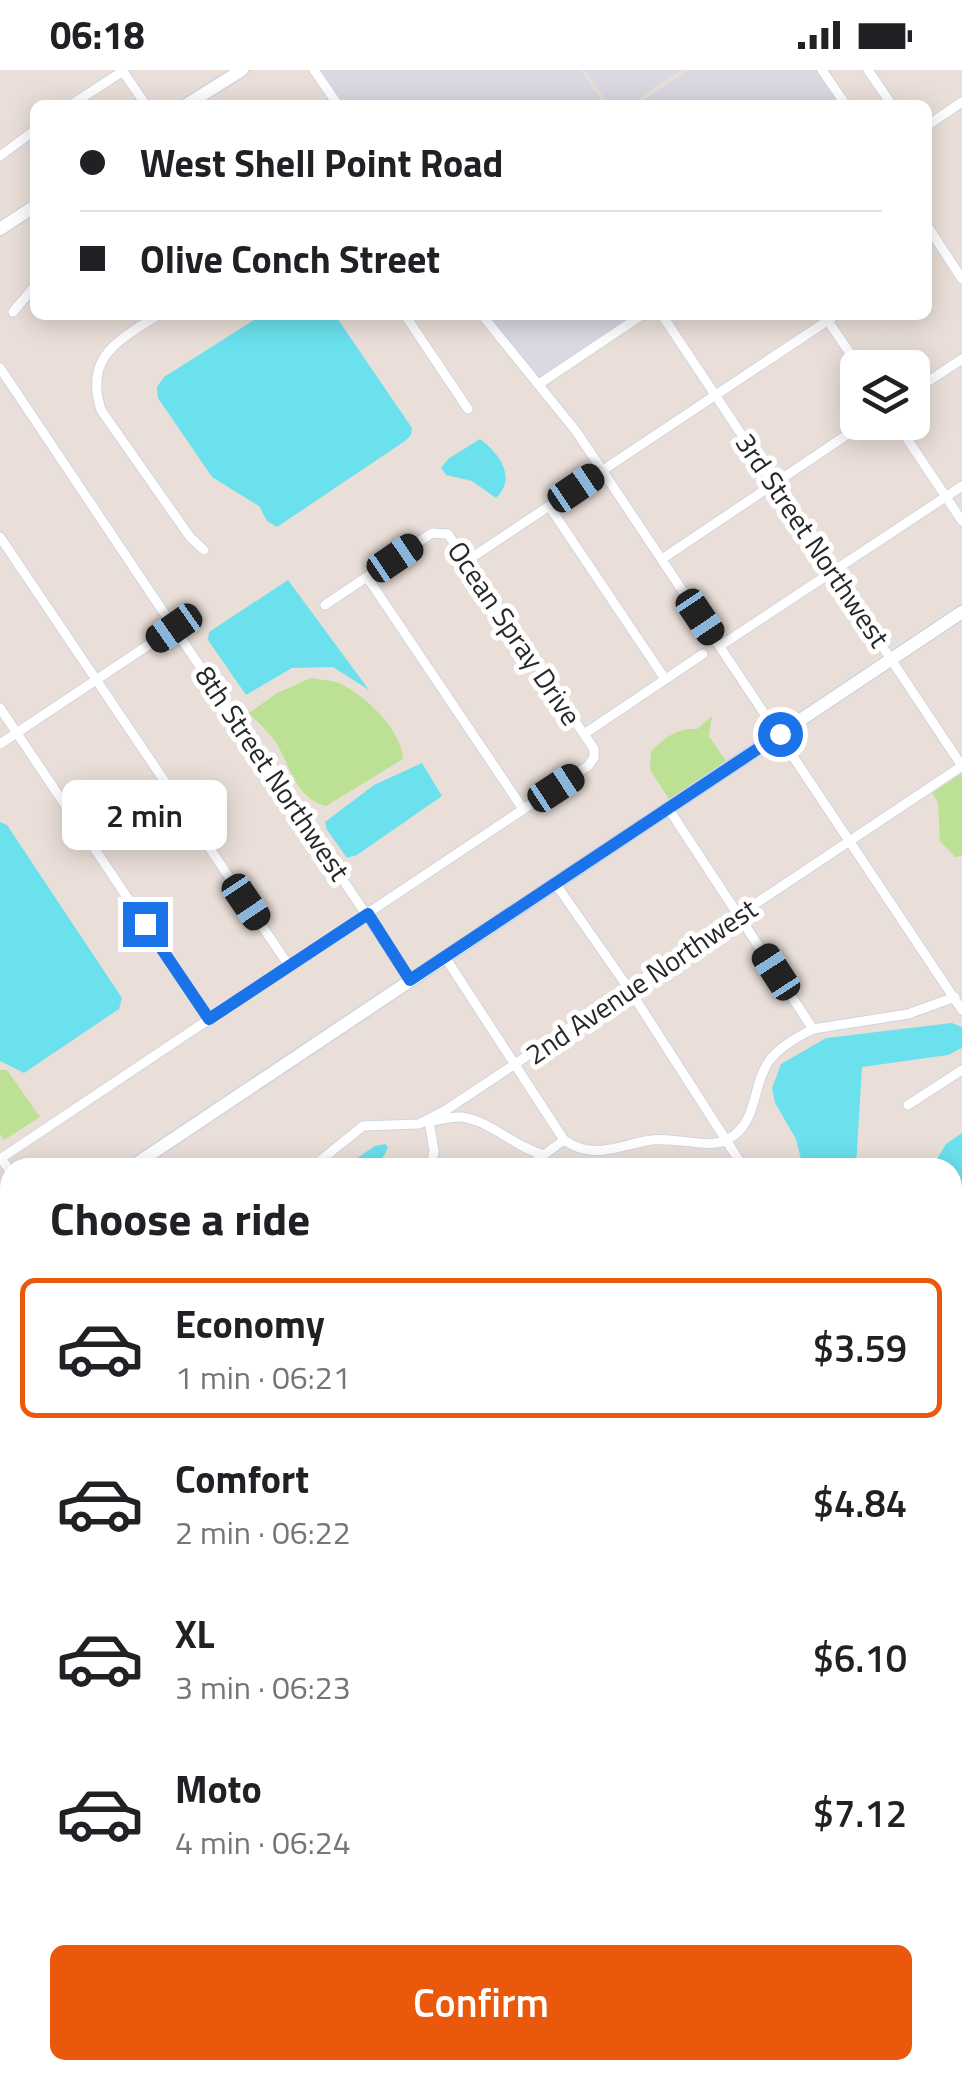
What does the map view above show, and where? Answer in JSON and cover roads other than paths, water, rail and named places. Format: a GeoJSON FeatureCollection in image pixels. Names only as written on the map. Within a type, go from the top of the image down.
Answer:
{"type":"FeatureCollection","features":[{"type":"Feature","properties":{"kind":"street"},"geometry":{"type":"LineString","coordinates":[[194,100],[242,70]]}},
{"type":"Feature","properties":{"kind":"street"},"geometry":{"type":"LineString","coordinates":[[314,70],[335,100]]}},
{"type":"Feature","properties":{"kind":"street"},"geometry":{"type":"LineString","coordinates":[[822,70],[843,100]]}},
{"type":"Feature","properties":{"kind":"street"},"geometry":{"type":"LineString","coordinates":[[868,70],[889,100]]}},
{"type":"Feature","properties":{"kind":"street"},"geometry":{"type":"LineString","coordinates":[[78,100],[122,71],[142,100]]}},
{"type":"Feature","properties":{"kind":"street"},"geometry":{"type":"LineString","coordinates":[[932,122],[962,102]]}},
{"type":"Feature","properties":{"kind":"street"},"geometry":{"type":"LineString","coordinates":[[0,156],[30,134]]}},
{"type":"Feature","properties":{"kind":"street"},"geometry":{"type":"LineString","coordinates":[[0,229],[30,209]]}},
{"type":"Feature","properties":{"kind":"street"},"geometry":{"type":"LineString","coordinates":[[932,233],[962,278]]}},
{"type":"Feature","properties":{"kind":"street"},"geometry":{"type":"LineString","coordinates":[[932,251],[940,246]]}},
{"type":"Feature","properties":{"kind":"street"},"geometry":{"type":"LineString","coordinates":[[13,312],[30,292]]}},
{"type":"Feature","properties":{"kind":"street"},"geometry":{"type":"LineString","coordinates":[[151,320],[110,348],[98,370],[97,396],[101,410],[190,537],[204,550]]}},
{"type":"Feature","properties":{"kind":"street"},"geometry":{"type":"LineString","coordinates":[[407,320],[468,409]]}},
{"type":"Feature","properties":{"kind":"street"},"geometry":{"type":"LineString","coordinates":[[486,320],[510,354],[539,384],[602,471],[962,1010]]}},
{"type":"Feature","properties":{"kind":"street"},"geometry":{"type":"LineString","coordinates":[[539,384],[635,320]]}},
{"type":"Feature","properties":{"kind":"street","name":"3rd Street Northwest"},"geometry":{"type":"LineString","coordinates":[[665,320],[962,766]]}},
{"type":"Feature","properties":{"kind":"street"},"geometry":{"type":"LineString","coordinates":[[468,560],[826,320]]}},
{"type":"Feature","properties":{"kind":"street"},"geometry":{"type":"LineString","coordinates":[[832,320],[849,350]]}},
{"type":"Feature","properties":{"kind":"street"},"geometry":{"type":"LineString","coordinates":[[930,380],[962,359]]}},
{"type":"Feature","properties":{"kind":"street","name":"8th Street Northwest"},"geometry":{"type":"LineString","coordinates":[[0,368],[410,980]]}},
{"type":"Feature","properties":{"kind":"street"},"geometry":{"type":"LineString","coordinates":[[662,559],[840,439]]}},
{"type":"Feature","properties":{"kind":"street"},"geometry":{"type":"LineString","coordinates":[[908,440],[962,520]]}},
{"type":"Feature","properties":{"kind":"street"},"geometry":{"type":"LineString","coordinates":[[720,646],[962,486]]}},
{"type":"Feature","properties":{"kind":"street"},"geometry":{"type":"LineString","coordinates":[[550,506],[665,680]]}},
{"type":"Feature","properties":{"kind":"street","name":"Ocean Spray Drive"},"geometry":{"type":"LineString","coordinates":[[1,1158],[588,766],[594,758],[594,749],[452,537],[437,531],[325,605]]}},
{"type":"Feature","properties":{"kind":"street"},"geometry":{"type":"LineString","coordinates":[[0,537],[289,966]]}},
{"type":"Feature","properties":{"kind":"street"},"geometry":{"type":"LineString","coordinates":[[368,577],[523,809]]}},
{"type":"Feature","properties":{"kind":"street"},"geometry":{"type":"LineString","coordinates":[[145,1158],[962,612]]}},
{"type":"Feature","properties":{"kind":"street"},"geometry":{"type":"LineString","coordinates":[[0,744],[174,628]]}},
{"type":"Feature","properties":{"kind":"street"},"geometry":{"type":"LineString","coordinates":[[584,734],[703,654]]}},
{"type":"Feature","properties":{"kind":"street"},"geometry":{"type":"LineString","coordinates":[[0,708],[209,1019]]}},
{"type":"Feature","properties":{"kind":"street","name":"2nd Avenue Northwest"},"geometry":{"type":"LineString","coordinates":[[324,1158],[364,1126],[429,1121],[962,766]]}},
{"type":"Feature","properties":{"kind":"street"},"geometry":{"type":"LineString","coordinates":[[668,808],[812,1030]]}},
{"type":"Feature","properties":{"kind":"street"},"geometry":{"type":"LineString","coordinates":[[556,883],[738,1158]]}},
{"type":"Feature","properties":{"kind":"street"},"geometry":{"type":"LineString","coordinates":[[445,956],[564,1140],[580,1151],[660,1138],[703,1145],[727,1140],[749,1121],[771,1058],[812,1030],[908,1014],[955,998]]}},
{"type":"Feature","properties":{"kind":"street"},"geometry":{"type":"LineString","coordinates":[[908,1105],[962,1070]]}},
{"type":"Feature","properties":{"kind":"street"},"geometry":{"type":"LineString","coordinates":[[433,1158],[429,1121],[464,1117],[524,1150],[542,1154]]}},
{"type":"Feature","properties":{"kind":"street"},"geometry":{"type":"LineString","coordinates":[[537,1158],[564,1140]]}},
{"type":"Feature","properties":{"kind":"water"},"geometry":{"type":"Polygon","coordinates":[[[254,320],[338,320],[412,428],[411,435],[277,527],[267,521],[259,506],[212,477],[158,398],[157,387],[164,377],[254,320]]]}},
{"type":"Feature","properties":{"kind":"water"},"geometry":{"type":"Polygon","coordinates":[[[480,439],[494,452],[505,474],[496,498],[472,481],[446,475],[441,468],[448,459],[480,439]]]}},
{"type":"Feature","properties":{"kind":"water"},"geometry":{"type":"Polygon","coordinates":[[[288,580],[369,690],[333,667],[292,668],[246,695],[208,640],[209,632],[288,580]]]}},
{"type":"Feature","properties":{"kind":"water"},"geometry":{"type":"Polygon","coordinates":[[[422,763],[442,796],[347,858],[325,822],[374,785],[422,763]]]}},
{"type":"Feature","properties":{"kind":"water"},"geometry":{"type":"Polygon","coordinates":[[[0,822],[7,825],[122,998],[119,1009],[24,1073],[0,1061],[0,822]]]}},
{"type":"Feature","properties":{"kind":"water"},"geometry":{"type":"Polygon","coordinates":[[[952,1023],[962,1027],[962,1048],[948,1055],[862,1067],[857,1158],[801,1158],[772,1088],[781,1064],[826,1038],[952,1023]]]}},
{"type":"Feature","properties":{"kind":"water"},"geometry":{"type":"Polygon","coordinates":[[[962,1133],[962,1158],[937,1158],[946,1144],[962,1133]]]}},
{"type":"Feature","properties":{"kind":"water"},"geometry":{"type":"Polygon","coordinates":[[[375,1146],[388,1147],[382,1158],[357,1158],[375,1146]]]}}]}
